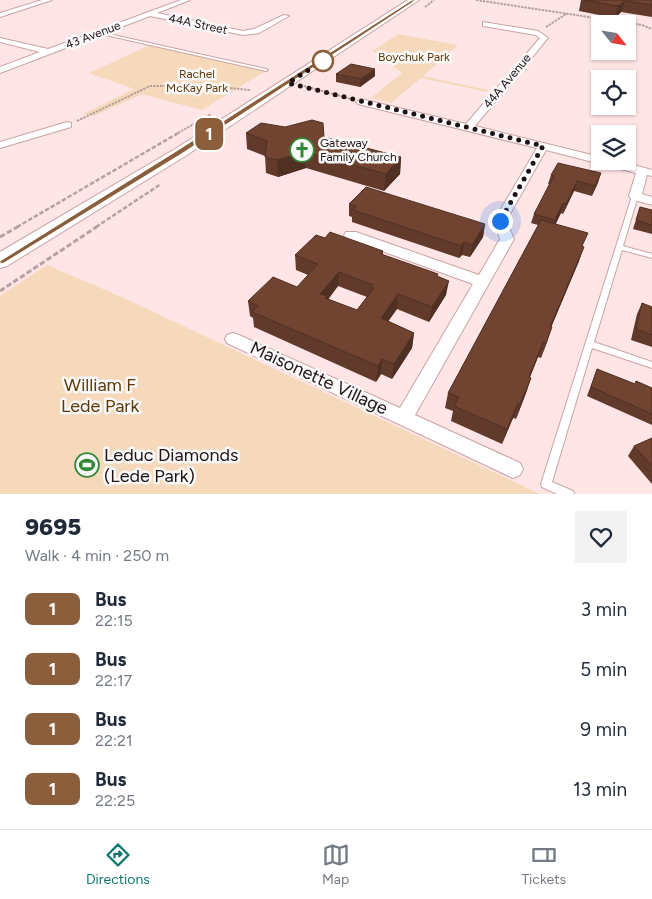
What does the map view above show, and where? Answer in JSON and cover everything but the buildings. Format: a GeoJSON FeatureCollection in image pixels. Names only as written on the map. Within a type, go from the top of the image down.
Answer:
{"type":"FeatureCollection","features":[{"type":"Feature","properties":{"kind":"main road"},"geometry":{"type":"LineString","coordinates":[[0,261],[181,152],[414,0]]}},
{"type":"Feature","properties":{"kind":"street"},"geometry":{"type":"LineString","coordinates":[[0,15],[49,0]]}},
{"type":"Feature","properties":{"kind":"street","name":"43 Avenue"},"geometry":{"type":"LineString","coordinates":[[0,70],[187,0]]}},
{"type":"Feature","properties":{"kind":"street","name":"44A Street"},"geometry":{"type":"LineString","coordinates":[[149,14],[233,32],[256,31],[286,16]]}},
{"type":"Feature","properties":{"kind":"street"},"geometry":{"type":"LineString","coordinates":[[486,24],[539,34]]}},
{"type":"Feature","properties":{"kind":"street","name":"44A Avenue"},"geometry":{"type":"LineString","coordinates":[[468,128],[544,38],[539,34]]}},
{"type":"Feature","properties":{"kind":"street"},"geometry":{"type":"LineString","coordinates":[[0,40],[49,52]]}},
{"type":"Feature","properties":{"kind":"street"},"geometry":{"type":"LineString","coordinates":[[361,102],[591,158]]}},
{"type":"Feature","properties":{"kind":"street"},"geometry":{"type":"LineString","coordinates":[[0,145],[67,124]]}},
{"type":"Feature","properties":{"kind":"street","name":"Maisonette Village"},"geometry":{"type":"LineString","coordinates":[[404,418],[508,239],[500,221],[543,146]]}},
{"type":"Feature","properties":{"kind":"street"},"geometry":{"type":"LineString","coordinates":[[648,172],[635,196],[652,201]]}},
{"type":"Feature","properties":{"kind":"street"},"geometry":{"type":"LineString","coordinates":[[351,235],[482,282]]}},
{"type":"Feature","properties":{"kind":"street","name":"Maisonette Village"},"geometry":{"type":"LineString","coordinates":[[234,339],[513,469]]}},
{"type":"Feature","properties":{"kind":"lane"},"geometry":{"type":"LineString","coordinates":[[101,33],[266,70]]}},
{"type":"Feature","properties":{"kind":"lane"},"geometry":{"type":"LineString","coordinates":[[569,494],[546,484],[635,196]]}},
{"type":"Feature","properties":{"kind":"lane"},"geometry":{"type":"LineString","coordinates":[[620,247],[652,256]]}},
{"type":"Feature","properties":{"kind":"lane"},"geometry":{"type":"LineString","coordinates":[[590,344],[652,365]]}},
{"type":"Feature","properties":{"kind":"path"},"geometry":{"type":"LineString","coordinates":[[476,0],[642,25],[652,29]]}},
{"type":"Feature","properties":{"kind":"path"},"geometry":{"type":"LineString","coordinates":[[539,34],[567,14]]}},
{"type":"Feature","properties":{"kind":"path"},"geometry":{"type":"LineString","coordinates":[[288,83],[361,102]]}},
{"type":"Feature","properties":{"kind":"path"},"geometry":{"type":"LineString","coordinates":[[67,124],[150,86],[207,86],[250,90]]}},
{"type":"Feature","properties":{"kind":"path"},"geometry":{"type":"LineString","coordinates":[[242,95],[257,86]]}},
{"type":"Feature","properties":{"kind":"path"},"geometry":{"type":"LineString","coordinates":[[0,238],[218,110]]}},
{"type":"Feature","properties":{"kind":"green space","name":"Boychuk Park"},"geometry":{"type":"Polygon","coordinates":[[[398,34],[458,45],[423,76],[488,90],[487,92],[421,78],[391,103],[371,98],[402,73],[373,51],[398,34]]]}},
{"type":"Feature","properties":{"kind":"green space","name":"Rachel McKay Park"},"geometry":{"type":"Polygon","coordinates":[[[152,44],[269,69],[202,110],[142,94],[94,116],[83,114],[134,89],[89,73],[152,44]]]}},
{"type":"Feature","properties":{"kind":"green space","name":"William F Lede Park"},"geometry":{"type":"Polygon","coordinates":[[[47,265],[124,298],[540,494],[0,494],[0,296],[47,265]]]}},
{"type":"Feature","properties":{"kind":"bus line","name":"1"},"geometry":{"type":"LineString","coordinates":[[0,261],[181,152],[414,0]]}},
{"type":"Feature","properties":{"kind":"place","name":"Gateway Family Church"},"geometry":{"type":"Point","coordinates":[302,150]}},
{"type":"Feature","properties":{"kind":"place","name":"Leduc Diamonds (Lede Park)"},"geometry":{"type":"Point","coordinates":[87,465]}},
{"type":"Feature","properties":{"kind":"route"},"geometry":{"type":"LineString","coordinates":[[323,61],[288,83],[543,146],[500,221]]}}]}
